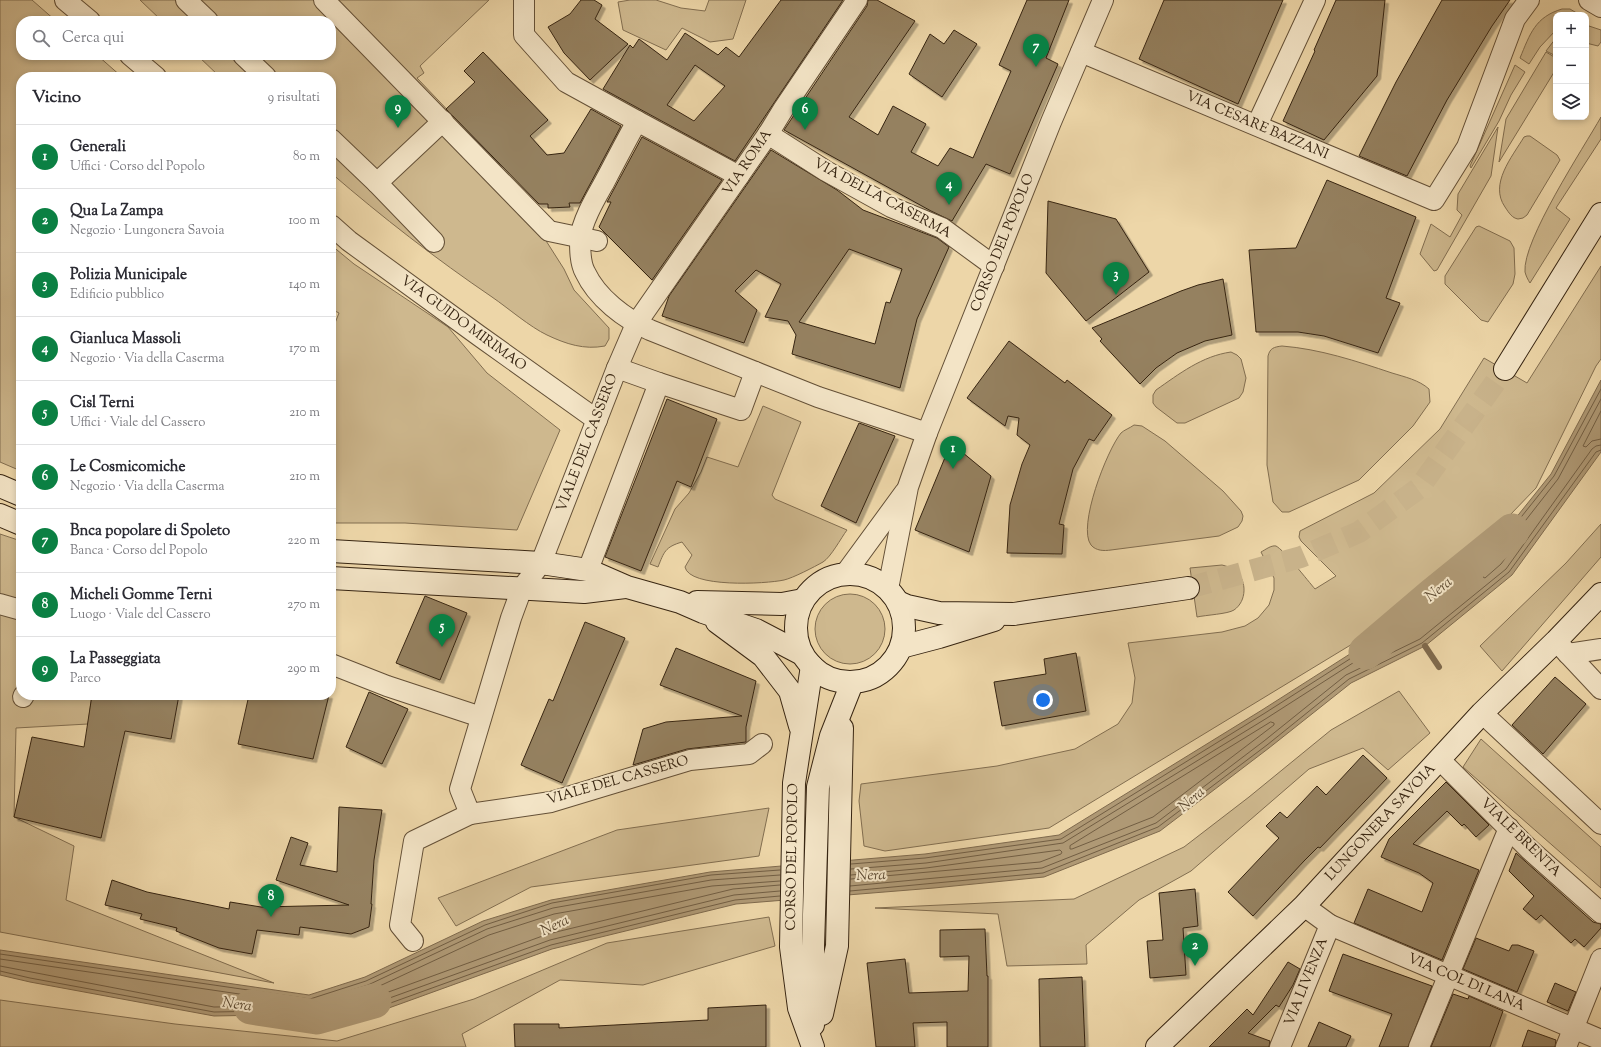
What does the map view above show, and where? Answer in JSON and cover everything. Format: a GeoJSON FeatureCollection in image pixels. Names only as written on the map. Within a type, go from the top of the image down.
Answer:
{"type":"FeatureCollection","features":[{"type":"Feature","properties":{"kind":"street"},"geometry":{"type":"LineString","coordinates":[[65,0],[84,16]]}},
{"type":"Feature","properties":{"kind":"street"},"geometry":{"type":"LineString","coordinates":[[324,0],[443,120],[549,231],[586,244]]}},
{"type":"Feature","properties":{"kind":"street"},"geometry":{"type":"LineString","coordinates":[[524,0],[524,35],[566,82],[738,176]]}},
{"type":"Feature","properties":{"kind":"street","name":"VIA ROMA"},"geometry":{"type":"LineString","coordinates":[[636,324],[648,298],[768,134],[857,0]]}},
{"type":"Feature","properties":{"kind":"street","name":"CORSO DEL POPOLO"},"geometry":{"type":"LineString","coordinates":[[893,596],[908,487],[927,433],[1103,0]]}},
{"type":"Feature","properties":{"kind":"street"},"geometry":{"type":"LineString","coordinates":[[1257,125],[1315,0]]}},
{"type":"Feature","properties":{"kind":"street","name":"VIA CESARE BAZZANI"},"geometry":{"type":"LineString","coordinates":[[1081,52],[1434,200],[1467,147],[1514,19],[1529,0]]}},
{"type":"Feature","properties":{"kind":"street"},"geometry":{"type":"LineString","coordinates":[[1589,0],[1601,7]]}},
{"type":"Feature","properties":{"kind":"street"},"geometry":{"type":"LineString","coordinates":[[188,1],[203,16]]}},
{"type":"Feature","properties":{"kind":"street"},"geometry":{"type":"LineString","coordinates":[[136,60],[150,72]]}},
{"type":"Feature","properties":{"kind":"street"},"geometry":{"type":"LineString","coordinates":[[248,60],[261,72]]}},
{"type":"Feature","properties":{"kind":"street"},"geometry":{"type":"LineString","coordinates":[[377,184],[443,120]]}},
{"type":"Feature","properties":{"kind":"street"},"geometry":{"type":"LineString","coordinates":[[637,120],[590,209],[584,272],[607,302],[636,324],[818,397],[927,433]]}},
{"type":"Feature","properties":{"kind":"street","name":"VIA DELLA CASERMA"},"geometry":{"type":"LineString","coordinates":[[768,134],[826,171],[891,207],[942,228],[994,266]]}},
{"type":"Feature","properties":{"kind":"street"},"geometry":{"type":"LineString","coordinates":[[336,144],[434,242]]}},
{"type":"Feature","properties":{"kind":"street"},"geometry":{"type":"LineString","coordinates":[[1505,369],[1601,214]]}},
{"type":"Feature","properties":{"kind":"street","name":"VIA GUIDO MIRIMAO"},"geometry":{"type":"LineString","coordinates":[[336,229],[485,341],[597,420]]}},
{"type":"Feature","properties":{"kind":"street","name":"VIALE DEL CASSERO"},"geometry":{"type":"LineString","coordinates":[[470,814],[460,789],[511,618],[522,588],[541,563],[617,368],[636,324]]}},
{"type":"Feature","properties":{"kind":"street"},"geometry":{"type":"LineString","coordinates":[[617,368],[741,410],[755,372]]}},
{"type":"Feature","properties":{"kind":"street"},"geometry":{"type":"LineString","coordinates":[[588,570],[659,383]]}},
{"type":"Feature","properties":{"kind":"street","name":"CORSO DEL POPOLO"},"geometry":{"type":"LineString","coordinates":[[845,574],[908,487]]}},
{"type":"Feature","properties":{"kind":"street"},"geometry":{"type":"LineString","coordinates":[[0,515],[16,522]]}},
{"type":"Feature","properties":{"kind":"street"},"geometry":{"type":"LineString","coordinates":[[336,551],[541,563],[588,570],[627,586],[680,602],[703,612],[756,630],[807,660],[823,675],[836,680],[851,682],[872,678],[890,665],[901,647],[904,632],[903,616],[893,596]]}},
{"type":"Feature","properties":{"kind":"street"},"geometry":{"type":"LineString","coordinates":[[807,660],[797,641],[795,627],[797,613],[803,600],[814,587],[828,578],[845,574],[860,575],[875,580],[907,606],[939,613],[1014,614]]}},
{"type":"Feature","properties":{"kind":"street"},"geometry":{"type":"LineString","coordinates":[[336,578],[584,592],[627,586]]}},
{"type":"Feature","properties":{"kind":"street"},"geometry":{"type":"LineString","coordinates":[[901,647],[1014,614],[1188,588]]}},
{"type":"Feature","properties":{"kind":"street","name":"LUNGONERA SAVOIA"},"geometry":{"type":"LineString","coordinates":[[1157,1047],[1304,906],[1482,713],[1562,647],[1601,594]]}},
{"type":"Feature","properties":{"kind":"street"},"geometry":{"type":"LineString","coordinates":[[680,602],[782,604],[803,600]]}},
{"type":"Feature","properties":{"kind":"street"},"geometry":{"type":"LineString","coordinates":[[0,604],[16,609]]}},
{"type":"Feature","properties":{"kind":"street"},"geometry":{"type":"LineString","coordinates":[[703,612],[763,656],[790,691],[801,732]]}},
{"type":"Feature","properties":{"kind":"street"},"geometry":{"type":"LineString","coordinates":[[1562,647],[1601,649]]}},
{"type":"Feature","properties":{"kind":"street"},"geometry":{"type":"LineString","coordinates":[[1562,647],[1601,690]]}},
{"type":"Feature","properties":{"kind":"street","name":"CORSO DEL POPOLO"},"geometry":{"type":"LineString","coordinates":[[807,660],[807,702],[801,732],[794,784],[791,946],[799,1008],[813,1047]]}},
{"type":"Feature","properties":{"kind":"street"},"geometry":{"type":"LineString","coordinates":[[336,666],[386,686],[481,717]]}},
{"type":"Feature","properties":{"kind":"street","name":"CORSO DEL POPOLO"},"geometry":{"type":"LineString","coordinates":[[813,1047],[813,946],[818,787],[831,736],[851,682]]}},
{"type":"Feature","properties":{"kind":"street"},"geometry":{"type":"LineString","coordinates":[[807,702],[818,787]]}},
{"type":"Feature","properties":{"kind":"street","name":"CORSO DEL POPOLO"},"geometry":{"type":"LineString","coordinates":[[813,1047],[837,946],[842,708]]}},
{"type":"Feature","properties":{"kind":"street"},"geometry":{"type":"LineString","coordinates":[[1482,713],[1601,824]]}},
{"type":"Feature","properties":{"kind":"street","name":"VIALE DEL CASSERO"},"geometry":{"type":"LineString","coordinates":[[413,941],[400,925],[414,840],[470,814],[551,802],[690,760],[749,754],[762,744]]}},
{"type":"Feature","properties":{"kind":"street","name":"VIALE BRENTA"},"geometry":{"type":"LineString","coordinates":[[1440,760],[1529,849],[1601,913]]}},
{"type":"Feature","properties":{"kind":"street"},"geometry":{"type":"LineString","coordinates":[[1419,1047],[1509,828]]}},
{"type":"Feature","properties":{"kind":"street","name":"VIA LIVENZA"},"geometry":{"type":"LineString","coordinates":[[1280,1047],[1330,925],[1304,906]]}},
{"type":"Feature","properties":{"kind":"street","name":"VIA COL DI LANA"},"geometry":{"type":"LineString","coordinates":[[1330,925],[1601,1040]]}},
{"type":"Feature","properties":{"kind":"street"},"geometry":{"type":"LineString","coordinates":[[1566,1047],[1601,959]]}},
{"type":"Feature","properties":{"kind":"shaded area"},"geometry":{"type":"Polygon","coordinates":[[[0,0],[32,0],[50,16],[16,16],[16,60],[103,60],[116,72],[16,72],[16,469],[0,462],[0,0]]]}},
{"type":"Feature","properties":{"kind":"shaded area"},"geometry":{"type":"Polygon","coordinates":[[[140,0],[489,0],[420,66],[424,73],[417,78],[500,165],[564,269],[574,290],[609,328],[609,339],[605,346],[582,347],[540,332],[450,268],[370,206],[336,177],[336,72],[215,72],[202,60],[336,60],[336,16],[157,16],[140,0]]]}},
{"type":"Feature","properties":{"kind":"shaded area"},"geometry":{"type":"Polygon","coordinates":[[[630,0],[656,0],[681,8],[705,11],[709,0],[746,0],[733,39],[710,42],[682,28],[666,50],[623,30],[618,2],[630,0]]]}},
{"type":"Feature","properties":{"kind":"shaded area"},"geometry":{"type":"Polygon","coordinates":[[[1562,9],[1570,9],[1575,12],[1553,12],[1562,9]]]}},
{"type":"Feature","properties":{"kind":"shaded area"},"geometry":{"type":"Polygon","coordinates":[[[1553,12],[1553,33],[1540,47],[1529,64],[1520,58],[1531,34],[1539,22],[1553,12]]]}},
{"type":"Feature","properties":{"kind":"shaded area"},"geometry":{"type":"Polygon","coordinates":[[[1589,26],[1601,30],[1601,42],[1598,46],[1589,44],[1589,26]]]}},
{"type":"Feature","properties":{"kind":"shaded area"},"geometry":{"type":"Polygon","coordinates":[[[1553,42],[1553,54],[1546,51],[1553,42]]]}},
{"type":"Feature","properties":{"kind":"shaded area"},"geometry":{"type":"Polygon","coordinates":[[[1546,52],[1553,56],[1553,74],[1499,162],[1506,119],[1546,52]]]}},
{"type":"Feature","properties":{"kind":"shaded area"},"geometry":{"type":"Polygon","coordinates":[[[1515,65],[1525,72],[1511,95],[1499,121],[1471,168],[1470,166],[1515,65]]]}},
{"type":"Feature","properties":{"kind":"shaded area"},"geometry":{"type":"Polygon","coordinates":[[[1601,117],[1601,139],[1556,208],[1570,219],[1530,283],[1525,272],[1527,258],[1533,239],[1543,217],[1601,117]]]}},
{"type":"Feature","properties":{"kind":"shaded area"},"geometry":{"type":"Polygon","coordinates":[[[1498,127],[1491,176],[1437,270],[1434,271],[1420,254],[1431,224],[1450,237],[1462,215],[1457,210],[1458,194],[1498,127]]]}},
{"type":"Feature","properties":{"kind":"shaded area"},"geometry":{"type":"Polygon","coordinates":[[[1530,136],[1557,155],[1560,160],[1527,215],[1518,219],[1512,216],[1505,207],[1501,198],[1500,189],[1501,180],[1508,162],[1524,137],[1530,136]]]}},
{"type":"Feature","properties":{"kind":"shaded area"},"geometry":{"type":"Polygon","coordinates":[[[1479,226],[1510,241],[1514,248],[1515,274],[1513,284],[1488,322],[1481,320],[1445,284],[1445,276],[1476,227],[1479,226]]]}},
{"type":"Feature","properties":{"kind":"shaded area"},"geometry":{"type":"Polygon","coordinates":[[[336,249],[354,264],[448,327],[487,373],[560,430],[517,530],[405,523],[336,523],[336,320],[339,313],[336,312],[336,249]]]}},
{"type":"Feature","properties":{"kind":"shaded area"},"geometry":{"type":"Polygon","coordinates":[[[1601,266],[1601,359],[1596,366],[1536,488],[1433,595],[1049,828],[885,851],[864,846],[859,801],[861,784],[997,766],[1075,749],[1118,724],[1132,703],[1135,678],[1128,643],[1222,632],[1245,626],[1258,618],[1269,605],[1274,590],[1274,578],[1261,552],[1266,549],[1276,546],[1280,549],[1315,589],[1336,576],[1301,541],[1299,537],[1300,531],[1374,493],[1440,429],[1484,358],[1527,383],[1601,266]]]}},
{"type":"Feature","properties":{"kind":"shaded area"},"geometry":{"type":"Polygon","coordinates":[[[1282,346],[1338,356],[1412,379],[1429,389],[1430,402],[1413,426],[1359,480],[1289,512],[1282,512],[1273,502],[1267,465],[1268,356],[1273,348],[1282,346]]]}},
{"type":"Feature","properties":{"kind":"shaded area"},"geometry":{"type":"Polygon","coordinates":[[[1231,352],[1241,359],[1246,378],[1243,392],[1239,398],[1185,423],[1177,423],[1153,403],[1153,395],[1156,390],[1191,366],[1210,357],[1231,352]]]}},
{"type":"Feature","properties":{"kind":"shaded area"},"geometry":{"type":"Polygon","coordinates":[[[763,406],[801,422],[772,495],[775,499],[847,530],[833,552],[823,562],[793,577],[784,580],[762,583],[729,583],[713,581],[690,574],[685,567],[692,555],[682,542],[672,546],[666,551],[658,567],[650,564],[675,509],[689,493],[701,472],[707,457],[738,467],[763,406]]]}},
{"type":"Feature","properties":{"kind":"shaded area"},"geometry":{"type":"Polygon","coordinates":[[[1134,425],[1142,426],[1165,441],[1223,491],[1241,511],[1243,516],[1238,527],[1219,536],[1108,550],[1100,550],[1093,547],[1088,536],[1088,522],[1091,506],[1102,471],[1108,455],[1121,433],[1134,425]]]}},
{"type":"Feature","properties":{"kind":"shaded area"},"geometry":{"type":"Polygon","coordinates":[[[1601,524],[1601,557],[1502,671],[1480,646],[1566,563],[1601,524]]]}},
{"type":"Feature","properties":{"kind":"shaded area"},"geometry":{"type":"Polygon","coordinates":[[[0,534],[16,539],[16,700],[91,700],[88,724],[16,728],[14,817],[74,846],[66,900],[274,983],[0,932],[0,534]]]}},
{"type":"Feature","properties":{"kind":"shaded area"},"geometry":{"type":"Polygon","coordinates":[[[1222,565],[1233,569],[1240,575],[1244,585],[1241,602],[1234,610],[1197,617],[1190,568],[1222,565]]]}},
{"type":"Feature","properties":{"kind":"shaded area"},"geometry":{"type":"Polygon","coordinates":[[[850,594],[869,600],[879,610],[885,629],[879,648],[869,658],[850,664],[831,658],[821,648],[815,629],[821,610],[831,600],[850,594]]]}},
{"type":"Feature","properties":{"kind":"shaded area"},"geometry":{"type":"Polygon","coordinates":[[[1399,691],[1430,733],[1388,770],[1363,748],[1309,769],[1191,871],[1139,900],[1086,945],[1087,964],[1007,966],[998,914],[875,908],[1074,899],[1184,847],[1249,797],[1331,730],[1399,691]]]}},
{"type":"Feature","properties":{"kind":"shaded area"},"geometry":{"type":"Polygon","coordinates":[[[1481,739],[1601,847],[1601,888],[1463,767],[1481,739]]]}},
{"type":"Feature","properties":{"kind":"shaded area"},"geometry":{"type":"Polygon","coordinates":[[[769,808],[759,856],[531,887],[456,926],[438,898],[617,830],[769,808]]]}},
{"type":"Feature","properties":{"kind":"shaded area"},"geometry":{"type":"Polygon","coordinates":[[[769,917],[775,946],[643,985],[560,980],[462,1034],[466,1047],[0,1047],[0,1000],[175,1024],[337,1041],[474,999],[607,943],[769,917]]]}},
{"type":"Feature","properties":{"kind":"water"},"geometry":{"type":"Polygon","coordinates":[[[1601,380],[1601,452],[1512,575],[1425,646],[1351,683],[1160,831],[1044,877],[934,888],[736,904],[552,949],[375,1013],[214,1016],[30,982],[0,975],[0,950],[309,995],[365,977],[483,921],[551,900],[710,872],[925,854],[1059,835],[1262,710],[1441,596],[1515,519],[1551,474],[1601,380]]]}},
{"type":"Feature","properties":{"kind":"building"},"geometry":{"type":"Polygon","coordinates":[[[581,0],[594,0],[602,5],[595,19],[628,44],[590,80],[564,53],[548,27],[570,14],[581,0]]]}},
{"type":"Feature","properties":{"kind":"building"},"geometry":{"type":"Polygon","coordinates":[[[781,0],[843,0],[735,161],[603,89],[630,45],[633,48],[639,39],[667,60],[685,33],[718,55],[726,47],[739,57],[781,0]],[[695,65],[667,105],[694,121],[725,86],[695,65]]]}},
{"type":"Feature","properties":{"kind":"building"},"geometry":{"type":"Polygon","coordinates":[[[868,0],[877,0],[915,21],[849,117],[878,135],[893,106],[926,124],[911,152],[938,166],[950,148],[973,158],[1011,71],[999,65],[1027,0],[1069,0],[1046,58],[1058,64],[1010,174],[986,164],[952,221],[931,211],[784,130],[867,6],[868,0]]]}},
{"type":"Feature","properties":{"kind":"building"},"geometry":{"type":"Polygon","coordinates":[[[1164,0],[1283,0],[1238,104],[1139,59],[1164,0]]]}},
{"type":"Feature","properties":{"kind":"building"},"geometry":{"type":"Polygon","coordinates":[[[1336,0],[1385,0],[1377,76],[1324,140],[1283,121],[1315,51],[1314,50],[1336,0]]]}},
{"type":"Feature","properties":{"kind":"building"},"geometry":{"type":"Polygon","coordinates":[[[1442,0],[1510,0],[1492,26],[1447,100],[1407,176],[1359,156],[1396,82],[1442,0]]]}},
{"type":"Feature","properties":{"kind":"building"},"geometry":{"type":"Polygon","coordinates":[[[954,30],[977,44],[942,97],[909,74],[930,34],[944,44],[954,30]]]}},
{"type":"Feature","properties":{"kind":"building"},"geometry":{"type":"Polygon","coordinates":[[[483,52],[548,120],[530,136],[547,155],[564,153],[591,109],[621,126],[580,203],[569,203],[570,207],[548,208],[548,204],[539,204],[446,109],[475,82],[464,71],[483,52]]]}},
{"type":"Feature","properties":{"kind":"building"},"geometry":{"type":"Polygon","coordinates":[[[642,137],[722,180],[652,280],[599,227],[611,202],[607,202],[642,137]]]}},
{"type":"Feature","properties":{"kind":"building"},"geometry":{"type":"Polygon","coordinates":[[[771,150],[837,190],[863,210],[937,238],[949,247],[917,319],[900,388],[792,354],[796,335],[788,321],[765,317],[781,284],[756,270],[735,291],[757,310],[744,343],[662,316],[669,296],[771,150]],[[849,249],[799,322],[875,344],[886,302],[890,303],[902,269],[849,249]]]}},
{"type":"Feature","properties":{"kind":"building"},"geometry":{"type":"Polygon","coordinates":[[[1327,180],[1416,217],[1386,298],[1400,303],[1378,353],[1324,336],[1298,332],[1256,332],[1249,250],[1296,248],[1327,180]]]}},
{"type":"Feature","properties":{"kind":"building"},"geometry":{"type":"Polygon","coordinates":[[[1048,201],[1116,219],[1149,272],[1086,321],[1046,273],[1048,201]]]}},
{"type":"Feature","properties":{"kind":"building"},"geometry":{"type":"Polygon","coordinates":[[[1223,279],[1232,335],[1205,341],[1177,353],[1156,368],[1140,384],[1100,341],[1102,339],[1092,328],[1181,291],[1223,279]]]}},
{"type":"Feature","properties":{"kind":"building"},"geometry":{"type":"Polygon","coordinates":[[[1009,341],[1065,383],[1067,380],[1112,415],[1094,441],[1089,439],[1073,469],[1059,524],[1064,525],[1062,554],[1007,553],[1010,505],[1022,464],[1030,445],[1017,435],[1019,418],[1008,416],[1005,426],[967,398],[1009,341]]]}},
{"type":"Feature","properties":{"kind":"building"},"geometry":{"type":"Polygon","coordinates":[[[667,399],[717,419],[691,487],[677,481],[641,571],[605,557],[667,399]]]}},
{"type":"Feature","properties":{"kind":"building"},"geometry":{"type":"Polygon","coordinates":[[[859,423],[895,436],[856,523],[821,506],[859,423]]]}},
{"type":"Feature","properties":{"kind":"building"},"geometry":{"type":"Polygon","coordinates":[[[951,443],[991,476],[969,552],[915,530],[951,443]]]}},
{"type":"Feature","properties":{"kind":"building"},"geometry":{"type":"Polygon","coordinates":[[[425,596],[467,613],[440,680],[396,663],[425,596]]]}},
{"type":"Feature","properties":{"kind":"building"},"geometry":{"type":"Polygon","coordinates":[[[585,622],[625,638],[562,783],[521,765],[549,699],[553,701],[585,622]]]}},
{"type":"Feature","properties":{"kind":"building"},"geometry":{"type":"Polygon","coordinates":[[[676,648],[756,681],[746,727],[746,742],[687,749],[633,765],[643,729],[666,722],[742,716],[660,685],[676,648]]]}},
{"type":"Feature","properties":{"kind":"building"},"geometry":{"type":"Polygon","coordinates":[[[1076,653],[1086,711],[1002,726],[994,682],[1046,674],[1044,659],[1076,653]]]}},
{"type":"Feature","properties":{"kind":"building"},"geometry":{"type":"Polygon","coordinates":[[[1555,677],[1586,704],[1543,754],[1512,725],[1555,677]]]}},
{"type":"Feature","properties":{"kind":"building"},"geometry":{"type":"Polygon","coordinates":[[[369,692],[408,709],[382,764],[346,747],[369,692]]]}},
{"type":"Feature","properties":{"kind":"building"},"geometry":{"type":"Polygon","coordinates":[[[91,700],[178,700],[171,739],[125,731],[101,838],[14,817],[32,737],[84,747],[91,700]]]}},
{"type":"Feature","properties":{"kind":"building"},"geometry":{"type":"Polygon","coordinates":[[[248,700],[328,700],[313,759],[238,744],[248,700]]]}},
{"type":"Feature","properties":{"kind":"building"},"geometry":{"type":"Polygon","coordinates":[[[1363,755],[1387,778],[1320,848],[1318,847],[1304,861],[1253,916],[1228,892],[1279,838],[1266,826],[1280,812],[1287,818],[1317,786],[1326,795],[1363,755]]]}},
{"type":"Feature","properties":{"kind":"building"},"geometry":{"type":"Polygon","coordinates":[[[1446,782],[1489,825],[1476,837],[1464,824],[1462,826],[1447,811],[1413,844],[1479,870],[1442,960],[1354,923],[1368,889],[1422,912],[1433,883],[1419,873],[1381,857],[1389,839],[1446,782]]]}},
{"type":"Feature","properties":{"kind":"building"},"geometry":{"type":"Polygon","coordinates":[[[339,807],[382,810],[374,860],[372,904],[369,927],[351,934],[300,927],[299,935],[257,930],[252,954],[219,948],[176,931],[177,928],[140,919],[142,914],[105,905],[112,880],[147,892],[229,909],[230,902],[261,907],[349,905],[276,880],[291,837],[308,843],[300,865],[337,872],[339,807]]]}},
{"type":"Feature","properties":{"kind":"building"},"geometry":{"type":"Polygon","coordinates":[[[1516,853],[1593,922],[1601,924],[1601,928],[1584,947],[1575,939],[1571,943],[1541,915],[1536,920],[1523,909],[1534,896],[1509,871],[1516,853]]]}},
{"type":"Feature","properties":{"kind":"building"},"geometry":{"type":"Polygon","coordinates":[[[1195,889],[1198,926],[1183,928],[1186,975],[1150,978],[1147,941],[1163,940],[1159,893],[1195,889]]]}},
{"type":"Feature","properties":{"kind":"building"},"geometry":{"type":"Polygon","coordinates":[[[985,929],[988,976],[988,1047],[947,1047],[947,1022],[913,1023],[915,1047],[876,1047],[867,963],[905,959],[909,993],[968,991],[969,956],[940,957],[940,930],[985,929]]]}},
{"type":"Feature","properties":{"kind":"building"},"geometry":{"type":"Polygon","coordinates":[[[1476,938],[1509,951],[1512,945],[1518,945],[1534,951],[1517,992],[1463,969],[1476,938]]]}},
{"type":"Feature","properties":{"kind":"building"},"geometry":{"type":"Polygon","coordinates":[[[1343,954],[1432,986],[1408,1047],[1379,1047],[1392,1014],[1329,991],[1343,954]]]}},
{"type":"Feature","properties":{"kind":"building"},"geometry":{"type":"Polygon","coordinates":[[[1288,962],[1300,969],[1293,985],[1279,1007],[1276,1005],[1248,1033],[1270,1041],[1269,1047],[1209,1047],[1247,1009],[1253,1015],[1288,962]]]}},
{"type":"Feature","properties":{"kind":"building"},"geometry":{"type":"Polygon","coordinates":[[[1082,977],[1085,1047],[1040,1047],[1039,979],[1082,977]]]}},
{"type":"Feature","properties":{"kind":"building"},"geometry":{"type":"Polygon","coordinates":[[[1555,983],[1576,992],[1568,1011],[1547,1002],[1555,983]]]}},
{"type":"Feature","properties":{"kind":"building"},"geometry":{"type":"Polygon","coordinates":[[[1453,994],[1468,999],[1469,996],[1503,1011],[1490,1047],[1431,1047],[1453,994]]]}},
{"type":"Feature","properties":{"kind":"building"},"geometry":{"type":"Polygon","coordinates":[[[766,1005],[766,1047],[515,1047],[514,1024],[559,1024],[559,1028],[708,1020],[708,1008],[766,1005]]]}},
{"type":"Feature","properties":{"kind":"building"},"geometry":{"type":"Polygon","coordinates":[[[1319,1022],[1351,1036],[1346,1047],[1308,1047],[1319,1022]]]}},
{"type":"Feature","properties":{"kind":"building"},"geometry":{"type":"Polygon","coordinates":[[[1528,1030],[1556,1040],[1555,1047],[1522,1047],[1528,1030]]]}},
{"type":"Feature","properties":{"kind":"waterway","name":"Nera"},"geometry":{"type":"LineString","coordinates":[[1366,652],[1512,531]]}},
{"type":"Feature","properties":{"kind":"waterway"},"geometry":{"type":"LineString","coordinates":[[1425,646],[1439,667]]}},
{"type":"Feature","properties":{"kind":"waterway","name":"Nera"},"geometry":{"type":"LineString","coordinates":[[251,1007],[317,1017],[374,1001]]}},
{"type":"Feature","properties":{"kind":"tunnel"},"geometry":{"type":"LineString","coordinates":[[1188,588],[1301,557],[1359,532],[1419,488],[1505,369]]}},
{"type":"Feature","properties":{"kind":"place","name":"Bnca popolare di Spoleto"},"geometry":{"type":"Point","coordinates":[1036,67]}},
{"type":"Feature","properties":{"kind":"place","name":"La Passeggiata"},"geometry":{"type":"Point","coordinates":[398,128]}},
{"type":"Feature","properties":{"kind":"place","name":"Le Cosmicomiche"},"geometry":{"type":"Point","coordinates":[805,130]}},
{"type":"Feature","properties":{"kind":"place","name":"Gianluca Massoli"},"geometry":{"type":"Point","coordinates":[949,205]}},
{"type":"Feature","properties":{"kind":"place","name":"Polizia Municipale"},"geometry":{"type":"Point","coordinates":[1116,295]}},
{"type":"Feature","properties":{"kind":"place","name":"Generali"},"geometry":{"type":"Point","coordinates":[953,469]}},
{"type":"Feature","properties":{"kind":"place","name":"Cisl Terni"},"geometry":{"type":"Point","coordinates":[442,647]}},
{"type":"Feature","properties":{"kind":"place","name":"Micheli Gomme Terni"},"geometry":{"type":"Point","coordinates":[271,917]}},
{"type":"Feature","properties":{"kind":"place","name":"Qua La Zampa"},"geometry":{"type":"Point","coordinates":[1195,966]}}]}
